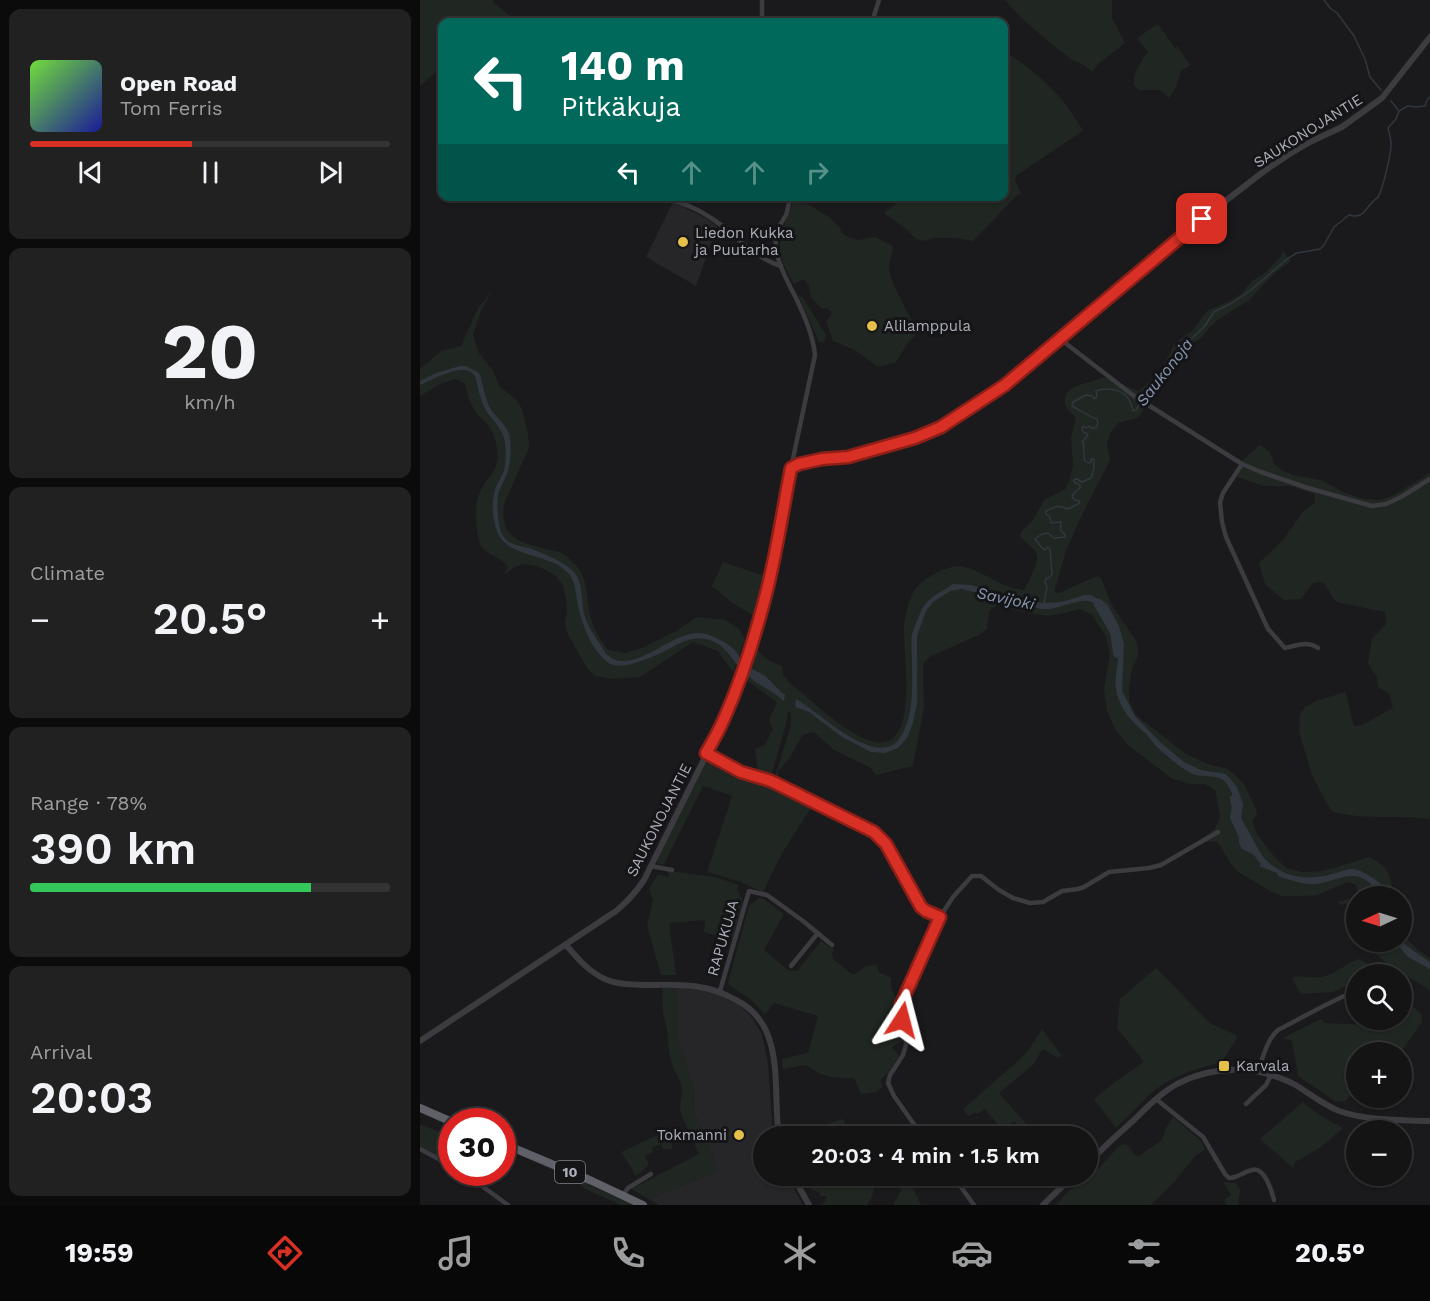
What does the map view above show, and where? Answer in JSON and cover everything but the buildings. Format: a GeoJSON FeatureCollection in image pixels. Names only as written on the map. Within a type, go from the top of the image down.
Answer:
{"type":"FeatureCollection","features":[{"type":"Feature","properties":{"kind":"highway"},"geometry":{"type":"LineString","coordinates":[[420,1108],[438,1116]]}},
{"type":"Feature","properties":{"kind":"highway","name":"10"},"geometry":{"type":"LineString","coordinates":[[516,1149],[644,1205]]}},
{"type":"Feature","properties":{"kind":"street"},"geometry":{"type":"LineString","coordinates":[[762,0],[762,18]]}},
{"type":"Feature","properties":{"kind":"street"},"geometry":{"type":"LineString","coordinates":[[873,18],[879,0]]}},
{"type":"Feature","properties":{"kind":"street","name":"SAUKONOJANTIE"},"geometry":{"type":"LineString","coordinates":[[420,1041],[625,904],[637,890],[723,722],[741,675],[767,590],[791,468],[810,461],[848,457],[915,438],[941,427],[1005,385],[1193,226],[1263,172],[1303,146],[1342,127],[1382,98],[1430,37]]}},
{"type":"Feature","properties":{"kind":"street"},"geometry":{"type":"LineString","coordinates":[[673,201],[711,218],[761,257],[781,266]]}},
{"type":"Feature","properties":{"kind":"street"},"geometry":{"type":"LineString","coordinates":[[789,201],[786,215],[776,236],[776,245],[781,266],[809,328],[816,355],[791,468]]}},
{"type":"Feature","properties":{"kind":"street"},"geometry":{"type":"LineString","coordinates":[[1060,339],[1139,399],[1242,464],[1292,483],[1372,506],[1386,504],[1401,497],[1430,478]]}},
{"type":"Feature","properties":{"kind":"street"},"geometry":{"type":"LineString","coordinates":[[1242,464],[1220,502],[1226,537],[1268,629],[1285,648],[1303,644],[1312,644],[1318,648]]}},
{"type":"Feature","properties":{"kind":"street"},"geometry":{"type":"LineString","coordinates":[[706,753],[741,772],[771,781],[874,832],[886,844],[921,907],[940,917]]}},
{"type":"Feature","properties":{"kind":"street"},"geometry":{"type":"LineString","coordinates":[[914,1126],[888,1083],[890,1075],[903,1055],[906,1044],[906,1033],[900,1014],[901,1004],[940,917],[972,876],[981,876],[999,890],[1022,902],[1043,902],[1062,891],[1084,887],[1109,872],[1161,865],[1218,832]]}},
{"type":"Feature","properties":{"kind":"street"},"geometry":{"type":"LineString","coordinates":[[651,866],[672,870]]}},
{"type":"Feature","properties":{"kind":"street","name":"RAPUKUJA"},"geometry":{"type":"LineString","coordinates":[[720,991],[749,891],[767,896],[818,933]]}},
{"type":"Feature","properties":{"kind":"street"},"geometry":{"type":"LineString","coordinates":[[791,966],[818,933],[832,945]]}},
{"type":"Feature","properties":{"kind":"street"},"geometry":{"type":"LineString","coordinates":[[566,945],[592,972],[615,983],[683,984],[708,987],[741,1002],[753,1012],[761,1021],[767,1034],[774,1062],[778,1126]]}},
{"type":"Feature","properties":{"kind":"street"},"geometry":{"type":"LineString","coordinates":[[1258,1071],[1270,1041],[1278,1030],[1346,995]]}},
{"type":"Feature","properties":{"kind":"street"},"geometry":{"type":"LineString","coordinates":[[1098,1153],[1156,1099],[1176,1085],[1202,1074],[1224,1070],[1258,1071],[1271,1075],[1293,1084],[1338,1110],[1351,1114],[1386,1119],[1430,1120]]}},
{"type":"Feature","properties":{"kind":"street"},"geometry":{"type":"LineString","coordinates":[[1246,1104],[1266,1085],[1271,1075]]}},
{"type":"Feature","properties":{"kind":"street"},"geometry":{"type":"LineString","coordinates":[[1156,1099],[1203,1137],[1229,1178],[1237,1177],[1253,1169],[1261,1171],[1274,1200]]}},
{"type":"Feature","properties":{"kind":"street"},"geometry":{"type":"LineString","coordinates":[[420,1149],[438,1159]]}},
{"type":"Feature","properties":{"kind":"street"},"geometry":{"type":"LineString","coordinates":[[623,1195],[628,1188],[651,1174]]}},
{"type":"Feature","properties":{"kind":"street"},"geometry":{"type":"LineString","coordinates":[[482,1186],[508,1205]]}},
{"type":"Feature","properties":{"kind":"street"},"geometry":{"type":"LineString","coordinates":[[799,1186],[809,1205]]}},
{"type":"Feature","properties":{"kind":"street"},"geometry":{"type":"LineString","coordinates":[[960,1186],[974,1205]]}},
{"type":"Feature","properties":{"kind":"street"},"geometry":{"type":"LineString","coordinates":[[1043,1205],[1063,1186]]}},
{"type":"Feature","properties":{"kind":"shaded area"},"geometry":{"type":"Polygon","coordinates":[[[420,0],[493,0],[512,18],[438,18],[438,70],[420,86],[420,0]]]}},
{"type":"Feature","properties":{"kind":"shaded area"},"geometry":{"type":"Polygon","coordinates":[[[1005,0],[1112,0],[1112,18],[1125,43],[1098,64],[1092,72],[1053,45],[1021,18],[1005,0]]]}},
{"type":"Feature","properties":{"kind":"shaded area"},"geometry":{"type":"Polygon","coordinates":[[[1158,24],[1190,65],[1181,71],[1176,87],[1169,98],[1160,90],[1140,90],[1134,83],[1137,70],[1148,52],[1137,38],[1158,24]]]}},
{"type":"Feature","properties":{"kind":"shaded area"},"geometry":{"type":"Polygon","coordinates":[[[1008,54],[1051,88],[1064,102],[1083,130],[1017,175],[1015,180],[1021,193],[973,241],[957,238],[933,238],[923,241],[916,239],[884,213],[899,201],[1008,201],[1008,54]]]}},
{"type":"Feature","properties":{"kind":"shaded area"},"geometry":{"type":"Polygon","coordinates":[[[803,201],[829,217],[842,233],[850,238],[858,240],[875,237],[893,246],[889,269],[897,292],[918,333],[910,340],[895,363],[878,367],[855,350],[833,341],[826,321],[832,314],[827,308],[822,309],[811,297],[809,286],[804,279],[794,284],[780,252],[783,228],[793,202],[803,201]]]}},
{"type":"Feature","properties":{"kind":"shaded area","name":"Liedon Kukka ja Puutarha"},"geometry":{"type":"Polygon","coordinates":[[[673,202],[717,226],[696,286],[646,257],[673,202]]]}},
{"type":"Feature","properties":{"kind":"shaded area"},"geometry":{"type":"Polygon","coordinates":[[[1283,251],[1291,261],[1275,273],[1248,301],[1219,319],[1200,339],[1186,347],[1149,398],[1141,414],[1137,418],[1118,423],[1111,432],[1107,443],[1110,460],[1066,551],[1055,592],[1059,593],[1097,576],[1101,578],[1111,604],[1135,639],[1138,648],[1129,688],[1129,701],[1136,715],[1186,754],[1208,764],[1225,768],[1244,784],[1256,809],[1257,815],[1252,821],[1257,834],[1286,868],[1302,872],[1323,871],[1369,857],[1385,868],[1392,886],[1356,886],[1348,882],[1318,895],[1282,896],[1238,872],[1218,843],[1204,842],[1201,839],[1215,829],[1220,816],[1215,790],[1205,784],[1190,784],[1171,778],[1127,744],[1116,731],[1107,711],[1104,689],[1110,654],[1106,636],[1091,614],[1079,609],[1047,616],[999,605],[993,607],[989,612],[987,628],[979,635],[929,657],[923,667],[924,707],[913,766],[876,775],[871,768],[834,750],[814,732],[803,735],[779,770],[778,776],[784,782],[783,784],[774,780],[791,725],[791,714],[788,711],[771,778],[758,775],[755,749],[765,745],[773,729],[769,721],[777,702],[743,678],[756,645],[766,658],[782,666],[783,674],[790,683],[848,729],[868,740],[885,742],[897,734],[903,720],[906,701],[904,622],[907,608],[917,587],[936,573],[960,566],[1015,588],[1024,590],[1028,583],[1037,556],[1020,537],[1021,532],[1033,520],[1044,500],[1065,489],[1073,465],[1071,438],[1076,418],[1065,403],[1067,393],[1079,385],[1103,378],[1139,391],[1160,371],[1174,345],[1191,332],[1207,311],[1241,294],[1252,281],[1265,273],[1283,251]]]}},
{"type":"Feature","properties":{"kind":"shaded area"},"geometry":{"type":"Polygon","coordinates":[[[492,291],[481,311],[473,335],[479,353],[493,371],[500,387],[516,399],[522,409],[529,448],[504,504],[503,515],[508,531],[512,536],[526,543],[561,553],[578,567],[586,587],[592,622],[608,650],[626,653],[644,647],[676,631],[697,617],[725,620],[739,629],[745,640],[733,672],[718,651],[693,642],[640,677],[612,679],[595,676],[587,668],[568,635],[565,623],[566,599],[563,586],[556,576],[538,566],[523,564],[504,575],[508,567],[482,548],[477,526],[476,504],[498,460],[495,438],[490,427],[472,406],[465,383],[455,379],[440,384],[420,396],[420,369],[441,351],[461,346],[477,310],[492,291]]]}},
{"type":"Feature","properties":{"kind":"shaded area"},"geometry":{"type":"Polygon","coordinates":[[[798,295],[803,298],[826,335],[824,342],[819,342],[798,295]]]}},
{"type":"Feature","properties":{"kind":"shaded area"},"geometry":{"type":"Polygon","coordinates":[[[1260,445],[1270,452],[1274,464],[1282,470],[1293,475],[1321,480],[1343,492],[1363,499],[1381,500],[1394,495],[1430,473],[1430,819],[1357,816],[1333,812],[1312,775],[1299,732],[1300,714],[1306,706],[1345,692],[1354,726],[1362,725],[1393,708],[1389,694],[1378,687],[1377,678],[1368,663],[1372,639],[1386,624],[1385,612],[1336,602],[1323,582],[1313,583],[1301,599],[1284,600],[1265,584],[1259,563],[1283,540],[1303,512],[1315,503],[1315,494],[1290,486],[1264,486],[1232,475],[1242,461],[1260,445]]]}},
{"type":"Feature","properties":{"kind":"shaded area"},"geometry":{"type":"Polygon","coordinates":[[[723,562],[765,576],[763,592],[754,616],[734,604],[712,586],[723,562]]]}},
{"type":"Feature","properties":{"kind":"shaded area"},"geometry":{"type":"Polygon","coordinates":[[[708,757],[739,773],[767,781],[814,803],[781,855],[763,892],[738,881],[707,872],[732,796],[703,786],[664,864],[658,864],[657,859],[708,757]]]}},
{"type":"Feature","properties":{"kind":"shaded area"},"geometry":{"type":"Polygon","coordinates":[[[668,871],[716,877],[738,885],[737,890],[743,901],[732,940],[704,932],[705,920],[669,923],[676,975],[661,975],[647,925],[653,900],[649,889],[658,874],[669,877],[668,871]]]}},
{"type":"Feature","properties":{"kind":"shaded area"},"geometry":{"type":"Polygon","coordinates":[[[759,898],[764,899],[784,914],[764,950],[788,970],[797,971],[821,941],[834,950],[833,959],[853,975],[865,967],[876,964],[879,972],[891,978],[891,987],[899,1002],[903,1043],[897,1043],[892,1047],[899,1056],[888,1073],[881,1079],[882,1087],[877,1092],[861,1094],[854,1078],[828,1076],[806,1065],[783,1069],[782,1059],[808,1053],[818,1016],[774,1003],[765,1014],[750,999],[729,985],[749,906],[759,898]]]}},
{"type":"Feature","properties":{"kind":"shaded area"},"geometry":{"type":"Polygon","coordinates":[[[1346,900],[1346,904],[1340,905],[1338,902],[1346,900]]]}},
{"type":"Feature","properties":{"kind":"shaded area"},"geometry":{"type":"Polygon","coordinates":[[[1412,944],[1430,958],[1430,990],[1412,979],[1412,964],[1388,964],[1375,952],[1412,952],[1412,944]]]}},
{"type":"Feature","properties":{"kind":"shaded area"},"geometry":{"type":"Polygon","coordinates":[[[1358,959],[1367,964],[1349,964],[1358,959]]]}},
{"type":"Feature","properties":{"kind":"shaded area"},"geometry":{"type":"Polygon","coordinates":[[[1346,966],[1346,986],[1333,992],[1301,994],[1292,978],[1322,977],[1346,966]]]}},
{"type":"Feature","properties":{"kind":"shaded area"},"geometry":{"type":"Polygon","coordinates":[[[1156,968],[1210,1023],[1236,1035],[1237,1038],[1221,1063],[1193,1071],[1165,1083],[1149,1095],[1116,1128],[1094,1099],[1144,1062],[1117,1028],[1120,999],[1156,968]]]}},
{"type":"Feature","properties":{"kind":"shaded area"},"geometry":{"type":"Polygon","coordinates":[[[662,988],[676,988],[677,1036],[693,1086],[694,1112],[717,1171],[649,1199],[631,1189],[699,1154],[681,1114],[682,1092],[669,1053],[662,988]]]}},
{"type":"Feature","properties":{"kind":"shaded area"},"geometry":{"type":"Polygon","coordinates":[[[676,988],[695,988],[718,994],[740,1006],[750,1015],[762,1034],[768,1063],[772,1126],[753,1126],[753,1186],[793,1186],[803,1205],[659,1205],[649,1199],[717,1171],[694,1112],[693,1086],[677,1036],[676,988]]]}},
{"type":"Feature","properties":{"kind":"shaded area"},"geometry":{"type":"Polygon","coordinates":[[[1412,1005],[1422,1015],[1422,1022],[1408,1042],[1346,1042],[1346,1100],[1344,1102],[1335,1101],[1298,1076],[1292,1041],[1283,1038],[1321,1019],[1324,1023],[1346,1024],[1346,1030],[1412,1030],[1412,1005]]]}},
{"type":"Feature","properties":{"kind":"shaded area"},"geometry":{"type":"Polygon","coordinates":[[[1042,1029],[1062,1056],[1058,1058],[1043,1049],[1033,1065],[999,1093],[1028,1126],[1018,1126],[1014,1121],[1007,1126],[999,1126],[985,1109],[968,1116],[963,1109],[1029,1049],[1042,1029]]]}},
{"type":"Feature","properties":{"kind":"shaded area"},"geometry":{"type":"Polygon","coordinates":[[[1303,1102],[1318,1114],[1343,1128],[1320,1148],[1295,1162],[1293,1168],[1260,1139],[1303,1102]]]}},
{"type":"Feature","properties":{"kind":"shaded area"},"geometry":{"type":"Polygon","coordinates":[[[1173,1117],[1201,1141],[1205,1150],[1196,1155],[1151,1205],[1056,1205],[1070,1190],[1077,1186],[1098,1186],[1098,1169],[1120,1145],[1126,1144],[1135,1155],[1139,1156],[1162,1140],[1173,1117]]]}},
{"type":"Feature","properties":{"kind":"shaded area"},"geometry":{"type":"Polygon","coordinates":[[[841,1119],[845,1121],[843,1126],[815,1126],[826,1125],[841,1119]]]}},
{"type":"Feature","properties":{"kind":"shaded area"},"geometry":{"type":"Polygon","coordinates":[[[420,1124],[438,1132],[438,1159],[420,1149],[420,1124]]]}},
{"type":"Feature","properties":{"kind":"shaded area"},"geometry":{"type":"Polygon","coordinates":[[[666,1131],[673,1148],[663,1149],[661,1144],[652,1148],[653,1152],[645,1156],[649,1164],[635,1176],[621,1152],[666,1131]]]}},
{"type":"Feature","properties":{"kind":"shaded area"},"geometry":{"type":"Polygon","coordinates":[[[521,1156],[635,1205],[621,1205],[585,1189],[575,1180],[521,1156]]]}},
{"type":"Feature","properties":{"kind":"shaded area"},"geometry":{"type":"Polygon","coordinates":[[[1223,1181],[1236,1183],[1240,1190],[1238,1205],[1227,1205],[1224,1200],[1231,1195],[1223,1181]]]}},
{"type":"Feature","properties":{"kind":"shaded area"},"geometry":{"type":"Polygon","coordinates":[[[809,1186],[874,1186],[867,1205],[822,1205],[827,1196],[821,1196],[819,1192],[811,1190],[809,1186]]]}},
{"type":"Feature","properties":{"kind":"shaded area"},"geometry":{"type":"Polygon","coordinates":[[[900,1186],[912,1186],[921,1205],[893,1205],[901,1191],[900,1186]]]}},
{"type":"Feature","properties":{"kind":"water"},"geometry":{"type":"Polygon","coordinates":[[[466,366],[479,373],[488,404],[507,429],[510,438],[509,466],[498,495],[501,532],[510,542],[548,555],[576,574],[586,619],[606,654],[617,660],[629,661],[642,657],[681,637],[693,633],[706,634],[731,647],[744,663],[765,676],[785,694],[784,701],[754,681],[720,645],[705,639],[685,641],[652,657],[624,666],[613,665],[599,654],[584,627],[574,583],[569,574],[552,562],[510,546],[502,540],[497,531],[493,515],[494,492],[505,466],[505,443],[501,431],[483,404],[476,378],[469,371],[457,370],[420,385],[420,381],[436,373],[466,366]]]}},
{"type":"Feature","properties":{"kind":"water"},"geometry":{"type":"Polygon","coordinates":[[[953,584],[970,585],[1043,603],[1062,602],[1091,595],[1107,604],[1119,626],[1124,644],[1122,691],[1135,716],[1160,742],[1184,762],[1201,770],[1226,774],[1237,787],[1243,804],[1241,820],[1268,861],[1287,874],[1309,878],[1350,869],[1358,870],[1380,883],[1381,886],[1372,886],[1356,876],[1312,884],[1283,878],[1259,866],[1261,864],[1253,854],[1240,846],[1235,803],[1227,784],[1220,778],[1188,772],[1156,746],[1124,710],[1116,690],[1118,651],[1115,636],[1103,613],[1089,601],[1041,609],[962,589],[950,591],[933,602],[926,611],[917,636],[917,703],[913,723],[907,738],[898,748],[885,753],[871,752],[842,737],[809,712],[795,707],[796,699],[843,733],[863,743],[881,748],[894,744],[904,730],[910,711],[913,631],[925,605],[935,595],[953,584]]]}},
{"type":"Feature","properties":{"kind":"water"},"geometry":{"type":"Polygon","coordinates":[[[1412,950],[1430,962],[1430,969],[1408,957],[1404,952],[1412,952],[1412,950]]]}},
{"type":"Feature","properties":{"kind":"waterway"},"geometry":{"type":"LineString","coordinates":[[1324,0],[1354,36],[1365,59],[1370,77],[1381,90]]}},
{"type":"Feature","properties":{"kind":"waterway","name":"Saukonoja"},"geometry":{"type":"LineString","coordinates":[[1143,399],[1159,379],[1171,358],[1204,327],[1214,312],[1251,290],[1297,253],[1320,249],[1334,227],[1349,215],[1358,216],[1364,212],[1378,197],[1384,180],[1391,145],[1388,128],[1396,119],[1399,111],[1408,106],[1425,106],[1430,97]]}},
{"type":"Feature","properties":{"kind":"waterway"},"geometry":{"type":"LineString","coordinates":[[1391,101],[1398,110]]}},
{"type":"Feature","properties":{"kind":"waterway","name":"Saukonoja"},"geometry":{"type":"LineString","coordinates":[[1044,604],[1046,579],[1052,574],[1050,549],[1048,547],[1043,549],[1035,539],[1048,533],[1054,538],[1065,537],[1061,530],[1061,522],[1051,523],[1046,511],[1058,506],[1068,509],[1080,503],[1072,497],[1080,488],[1074,480],[1082,482],[1091,478],[1094,468],[1094,459],[1088,463],[1085,461],[1082,442],[1088,435],[1082,429],[1083,426],[1096,428],[1097,419],[1072,406],[1073,402],[1086,395],[1094,399],[1097,396],[1096,391],[1108,389],[1123,394],[1130,401],[1133,411],[1141,403]]}},
{"type":"Feature","properties":{"kind":"waterway","name":"Savijoki"},"geometry":{"type":"LineString","coordinates":[[1099,604],[1115,632],[1118,653]]}},
{"type":"Feature","properties":{"kind":"waterway","name":"Savijoki"},"geometry":{"type":"LineString","coordinates":[[1235,799],[1237,807],[1235,817],[1244,836]]}},
{"type":"Feature","properties":{"kind":"place","name":"Liedon Kukka ja Puutarha"},"geometry":{"type":"Point","coordinates":[683,242]}},
{"type":"Feature","properties":{"kind":"place","name":"Alilamppula"},"geometry":{"type":"Point","coordinates":[872,326]}},
{"type":"Feature","properties":{"kind":"place","name":"Karvala"},"geometry":{"type":"Point","coordinates":[1224,1066]}},
{"type":"Feature","properties":{"kind":"place","name":"Tokmanni"},"geometry":{"type":"Point","coordinates":[739,1135]}},
{"type":"Feature","properties":{"kind":"route"},"geometry":{"type":"LineString","coordinates":[[902,1020],[901,1004],[940,917],[921,907],[886,844],[874,832],[814,801],[771,781],[733,768],[706,753],[723,722],[757,624],[767,590],[791,468],[822,459],[848,457],[915,438],[941,427],[1005,385],[1202,219]]}}]}
